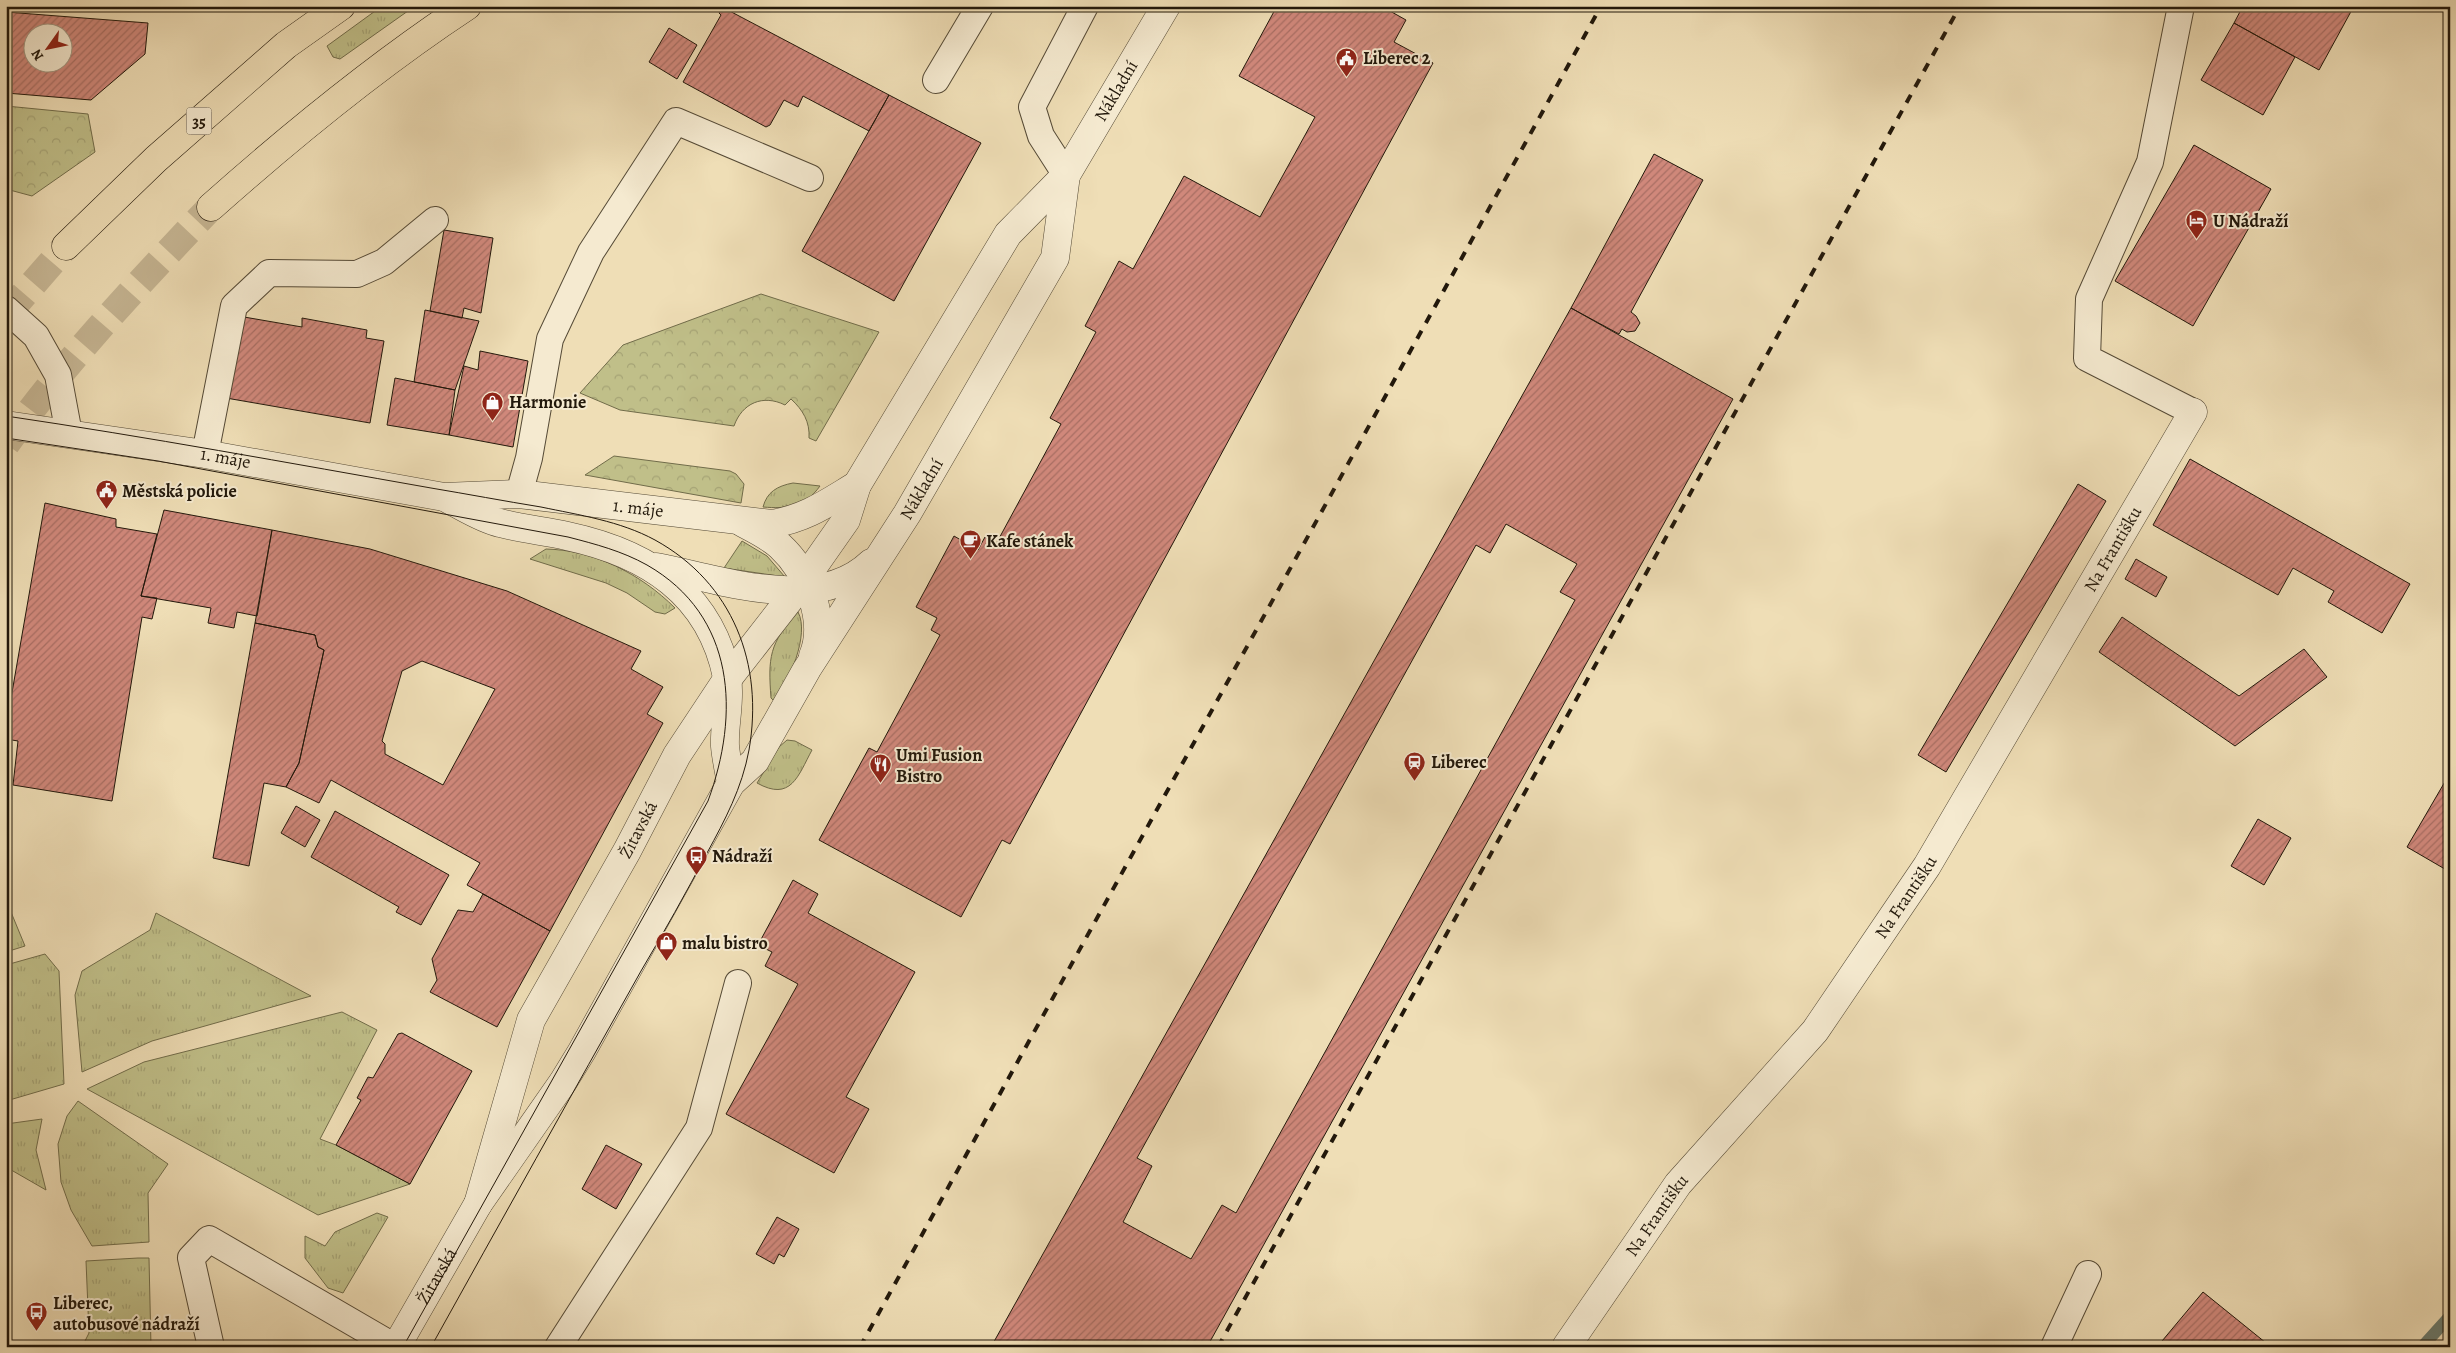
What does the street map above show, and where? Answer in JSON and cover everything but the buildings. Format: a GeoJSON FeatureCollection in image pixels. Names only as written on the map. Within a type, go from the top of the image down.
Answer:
{"type":"FeatureCollection","features":[{"type":"Feature","properties":{"kind":"highway","name":"35"},"geometry":{"type":"LineString","coordinates":[[66,246],[156,159],[286,45],[341,6]]}},
{"type":"Feature","properties":{"kind":"highway"},"geometry":{"type":"LineString","coordinates":[[211,207],[352,87],[416,40],[467,6]]}},
{"type":"Feature","properties":{"kind":"street","name":"Nákladní"},"geometry":{"type":"LineString","coordinates":[[857,485],[1008,234],[1066,175],[1166,6]]}},
{"type":"Feature","properties":{"kind":"street","name":"Nákladní"},"geometry":{"type":"LineString","coordinates":[[730,784],[755,761],[807,669],[884,550],[1055,258],[1066,175]]}},
{"type":"Feature","properties":{"kind":"street","name":"Na Františku"},"geometry":{"type":"LineString","coordinates":[[1566,1347],[1678,1184],[1815,1031],[1921,875],[2193,412]]}},
{"type":"Feature","properties":{"kind":"street","name":"1. máje"},"geometry":{"type":"LineString","coordinates":[[6,424],[206,454],[444,498],[519,494],[740,522],[772,524],[795,520],[857,485]]}},
{"type":"Feature","properties":{"kind":"street","name":"Žitavská"},"geometry":{"type":"LineString","coordinates":[[478,1204],[532,1020],[627,851],[677,755],[727,680],[804,586],[846,520],[857,485]]}},
{"type":"Feature","properties":{"kind":"street","name":"1. máje"},"geometry":{"type":"LineString","coordinates":[[444,498],[497,523],[577,538],[614,549],[648,565],[671,580],[708,622],[720,648],[727,680],[725,745],[730,784]]}},
{"type":"Feature","properties":{"kind":"street","name":"1. máje"},"geometry":{"type":"LineString","coordinates":[[740,522],[766,535],[780,547],[792,560],[804,586],[816,618],[818,637],[815,651],[807,669]]}},
{"type":"Feature","properties":{"kind":"street","name":"1. máje"},"geometry":{"type":"LineString","coordinates":[[648,565],[730,584],[804,586],[840,584],[859,574],[884,550]]}},
{"type":"Feature","properties":{"kind":"street","name":"1. máje"},"geometry":{"type":"LineString","coordinates":[[690,600],[709,642],[712,663],[709,688],[700,719]]}},
{"type":"Feature","properties":{"kind":"street","name":"Žitavská"},"geometry":{"type":"LineString","coordinates":[[396,1347],[478,1204],[563,1082],[582,1051],[730,784]]}},
{"type":"Feature","properties":{"kind":"lane"},"geometry":{"type":"LineString","coordinates":[[936,80],[980,6]]}},
{"type":"Feature","properties":{"kind":"lane"},"geometry":{"type":"LineString","coordinates":[[1066,175],[1041,136],[1032,107],[1085,6]]}},
{"type":"Feature","properties":{"kind":"lane"},"geometry":{"type":"LineString","coordinates":[[2181,6],[2150,162],[2089,299],[2087,358],[2193,412]]}},
{"type":"Feature","properties":{"kind":"lane"},"geometry":{"type":"LineString","coordinates":[[519,494],[529,458],[550,339],[591,252],[676,121],[810,178]]}},
{"type":"Feature","properties":{"kind":"lane"},"geometry":{"type":"LineString","coordinates":[[206,454],[234,306],[270,273],[357,274],[384,262],[435,220]]}},
{"type":"Feature","properties":{"kind":"lane"},"geometry":{"type":"LineString","coordinates":[[6,309],[36,336],[58,375],[69,434]]}},
{"type":"Feature","properties":{"kind":"lane"},"geometry":{"type":"LineString","coordinates":[[558,1347],[699,1128],[738,983]]}},
{"type":"Feature","properties":{"kind":"lane"},"geometry":{"type":"LineString","coordinates":[[211,1347],[191,1258],[209,1239],[304,1296],[396,1347]]}},
{"type":"Feature","properties":{"kind":"lane"},"geometry":{"type":"LineString","coordinates":[[2054,1347],[2088,1274]]}},
{"type":"Feature","properties":{"kind":"green space"},"geometry":{"type":"Polygon","coordinates":[[[382,6],[415,6],[340,59],[333,57],[327,46],[382,6]]]}},
{"type":"Feature","properties":{"kind":"green space"},"geometry":{"type":"Polygon","coordinates":[[[6,106],[88,114],[95,152],[32,196],[6,189],[6,106]]]}},
{"type":"Feature","properties":{"kind":"green space"},"geometry":{"type":"Polygon","coordinates":[[[761,294],[879,332],[816,441],[809,438],[805,417],[791,399],[785,405],[769,400],[754,403],[742,411],[734,426],[620,410],[580,393],[623,345],[761,294]]]}},
{"type":"Feature","properties":{"kind":"green space"},"geometry":{"type":"Polygon","coordinates":[[[614,456],[730,471],[736,474],[744,484],[741,503],[585,475],[614,456]]]}},
{"type":"Feature","properties":{"kind":"green space"},"geometry":{"type":"Polygon","coordinates":[[[793,483],[820,486],[808,498],[795,505],[780,508],[763,507],[770,494],[782,486],[793,483]]]}},
{"type":"Feature","properties":{"kind":"green space"},"geometry":{"type":"Polygon","coordinates":[[[742,541],[767,556],[785,577],[724,568],[742,541]]]}},
{"type":"Feature","properties":{"kind":"green space"},"geometry":{"type":"Polygon","coordinates":[[[546,549],[582,554],[616,566],[647,585],[675,608],[665,614],[655,612],[627,593],[606,583],[530,559],[546,549]]]}},
{"type":"Feature","properties":{"kind":"green space"},"geometry":{"type":"Polygon","coordinates":[[[798,612],[801,621],[800,645],[791,671],[773,700],[771,698],[770,672],[772,652],[781,633],[798,612]]]}},
{"type":"Feature","properties":{"kind":"green space"},"geometry":{"type":"Polygon","coordinates":[[[787,740],[795,741],[812,750],[797,777],[786,788],[778,790],[757,783],[779,747],[787,740]]]}},
{"type":"Feature","properties":{"kind":"green space"},"geometry":{"type":"Polygon","coordinates":[[[6,900],[25,946],[6,952],[6,900]]]}},
{"type":"Feature","properties":{"kind":"green space"},"geometry":{"type":"Polygon","coordinates":[[[156,913],[311,996],[152,1041],[82,1072],[75,995],[82,971],[150,930],[156,913]]]}},
{"type":"Feature","properties":{"kind":"green space"},"geometry":{"type":"Polygon","coordinates":[[[45,954],[59,971],[64,1084],[6,1101],[6,965],[45,954]]]}},
{"type":"Feature","properties":{"kind":"green space"},"geometry":{"type":"Polygon","coordinates":[[[342,1012],[377,1030],[320,1139],[336,1145],[410,1184],[318,1215],[87,1089],[144,1062],[342,1012]]]}},
{"type":"Feature","properties":{"kind":"green space"},"geometry":{"type":"Polygon","coordinates":[[[78,1101],[168,1164],[148,1193],[149,1242],[92,1246],[71,1210],[61,1182],[58,1144],[67,1116],[78,1101]]]}},
{"type":"Feature","properties":{"kind":"green space"},"geometry":{"type":"Polygon","coordinates":[[[42,1119],[36,1150],[46,1190],[6,1167],[6,1124],[42,1119]]]}},
{"type":"Feature","properties":{"kind":"green space"},"geometry":{"type":"Polygon","coordinates":[[[377,1213],[388,1217],[343,1293],[328,1288],[305,1258],[305,1236],[325,1246],[335,1232],[377,1213]]]}},
{"type":"Feature","properties":{"kind":"green space"},"geometry":{"type":"Polygon","coordinates":[[[149,1258],[151,1347],[82,1347],[89,1333],[86,1261],[149,1258]]]}},
{"type":"Feature","properties":{"kind":"waterway"},"geometry":{"type":"LineString","coordinates":[[2422,1347],[2450,1316]]}},
{"type":"Feature","properties":{"kind":"tunnel"},"geometry":{"type":"LineString","coordinates":[[6,444],[79,352],[211,207]]}},
{"type":"Feature","properties":{"kind":"tunnel"},"geometry":{"type":"LineString","coordinates":[[6,315],[66,246]]}},
{"type":"Feature","properties":{"kind":"tram line"},"geometry":{"type":"LineString","coordinates":[[6,416],[165,441],[541,507],[614,523],[642,533],[682,558],[705,579],[723,603],[737,629],[746,657],[752,687],[752,718],[746,764],[732,803],[683,898],[431,1347]]}},
{"type":"Feature","properties":{"kind":"tram line"},"geometry":{"type":"LineString","coordinates":[[6,438],[158,461],[588,542],[638,560],[676,586],[699,611],[714,639],[723,670],[726,702],[724,735],[718,768],[708,801],[403,1347]]}},
{"type":"Feature","properties":{"kind":"railway"},"geometry":{"type":"LineString","coordinates":[[860,1347],[1601,6]]}},
{"type":"Feature","properties":{"kind":"railway"},"geometry":{"type":"LineString","coordinates":[[1218,1347],[1960,6]]}},
{"type":"Feature","properties":{"kind":"place","name":"Liberec 2"},"geometry":{"type":"Point","coordinates":[1347,77]}},
{"type":"Feature","properties":{"kind":"place","name":"U Nádraží"},"geometry":{"type":"Point","coordinates":[2197,240]}},
{"type":"Feature","properties":{"kind":"place","name":"Harmonie"},"geometry":{"type":"Point","coordinates":[493,421]}},
{"type":"Feature","properties":{"kind":"place","name":"Městská policie"},"geometry":{"type":"Point","coordinates":[106,510]}},
{"type":"Feature","properties":{"kind":"place","name":"Kafe stánek"},"geometry":{"type":"Point","coordinates":[970,560]}},
{"type":"Feature","properties":{"kind":"place","name":"Liberec"},"geometry":{"type":"Point","coordinates":[1415,781]}},
{"type":"Feature","properties":{"kind":"place","name":"Umi Fusion Bistro"},"geometry":{"type":"Point","coordinates":[880,784]}},
{"type":"Feature","properties":{"kind":"place","name":"Nádraží"},"geometry":{"type":"Point","coordinates":[696,875]}},
{"type":"Feature","properties":{"kind":"place","name":"malu bistro"},"geometry":{"type":"Point","coordinates":[666,962]}},
{"type":"Feature","properties":{"kind":"place","name":"Liberec, autobusové nádraží"},"geometry":{"type":"Point","coordinates":[37,1332]}}]}
